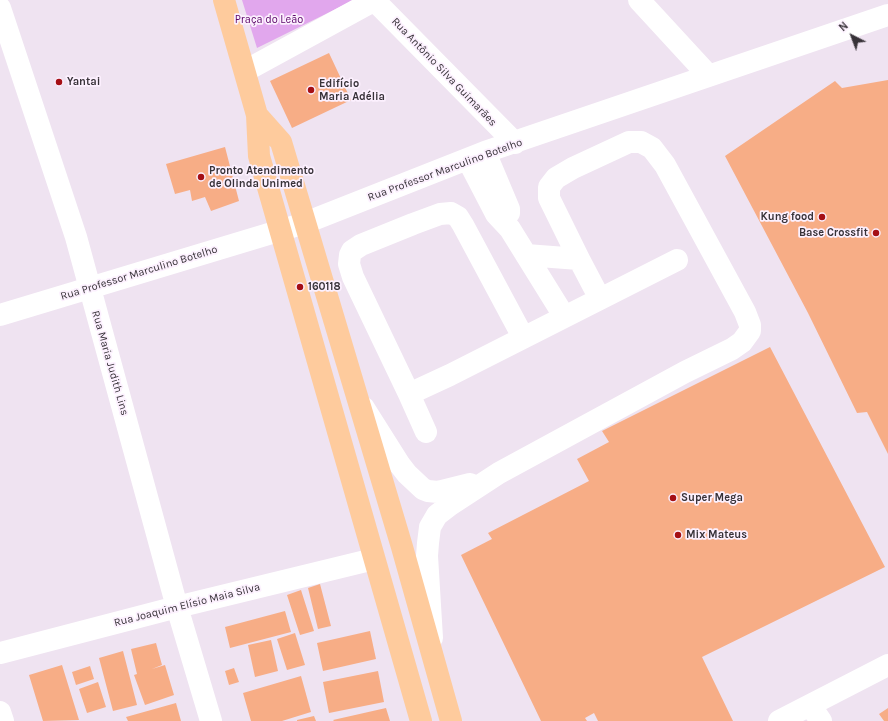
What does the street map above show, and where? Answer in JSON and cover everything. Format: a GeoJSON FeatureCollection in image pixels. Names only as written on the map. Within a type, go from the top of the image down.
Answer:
{"type":"FeatureCollection","features":[{"type":"Feature","properties":{"kind":"main road"},"geometry":{"type":"LineString","coordinates":[[224,0],[257,115],[259,156],[421,721]]}},
{"type":"Feature","properties":{"kind":"main road"},"geometry":{"type":"LineString","coordinates":[[257,115],[280,142],[402,547],[451,721]]}},
{"type":"Feature","properties":{"kind":"street"},"geometry":{"type":"LineString","coordinates":[[245,71],[375,0]]}},
{"type":"Feature","properties":{"kind":"street","name":"Rua Antônio Silva Guimarães"},"geometry":{"type":"LineString","coordinates":[[375,0],[514,143]]}},
{"type":"Feature","properties":{"kind":"street"},"geometry":{"type":"LineString","coordinates":[[639,0],[709,76]]}},
{"type":"Feature","properties":{"kind":"street","name":"Rua Maria Judith Lins"},"geometry":{"type":"LineString","coordinates":[[0,8],[76,237],[177,607],[211,721]]}},
{"type":"Feature","properties":{"kind":"street","name":"Rua Professor Marculino Botelho"},"geometry":{"type":"LineString","coordinates":[[0,315],[305,223],[476,156],[888,15]]}},
{"type":"Feature","properties":{"kind":"street"},"geometry":{"type":"LineString","coordinates":[[434,657],[427,556],[430,527],[433,519],[443,509],[489,479],[685,372],[732,349],[742,342],[750,331],[750,325],[746,312],[666,165],[656,152],[647,144],[635,141],[616,148],[560,175],[550,185],[548,190],[549,198],[600,299]]}},
{"type":"Feature","properties":{"kind":"street"},"geometry":{"type":"LineString","coordinates":[[476,156],[509,209],[510,229],[564,316]]}},
{"type":"Feature","properties":{"kind":"street"},"geometry":{"type":"LineString","coordinates":[[426,432],[350,268],[349,261],[351,253],[361,245],[440,214],[448,213],[454,215],[464,225],[523,337]]}},
{"type":"Feature","properties":{"kind":"street"},"geometry":{"type":"LineString","coordinates":[[526,255],[579,259]]}},
{"type":"Feature","properties":{"kind":"street"},"geometry":{"type":"LineString","coordinates":[[409,394],[450,375],[677,260]]}},
{"type":"Feature","properties":{"kind":"street"},"geometry":{"type":"LineString","coordinates":[[356,394],[400,465],[423,489],[438,492],[489,479]]}},
{"type":"Feature","properties":{"kind":"street","name":"Rua Joaquim Elísio Maia Silva"},"geometry":{"type":"LineString","coordinates":[[0,653],[177,607],[374,559]]}},
{"type":"Feature","properties":{"kind":"street"},"geometry":{"type":"LineString","coordinates":[[779,721],[815,713],[888,665]]}},
{"type":"Feature","properties":{"kind":"street"},"geometry":{"type":"LineString","coordinates":[[0,712],[3,721]]}},
{"type":"Feature","properties":{"kind":"green space","name":"Praça do Leão"},"geometry":{"type":"Polygon","coordinates":[[[242,0],[354,0],[257,48],[242,0]]]}},
{"type":"Feature","properties":{"kind":"building","name":"Edifício Maria Adélia"},"geometry":{"type":"Polygon","coordinates":[[[329,53],[351,100],[292,128],[270,81],[329,53]]]}},
{"type":"Feature","properties":{"kind":"building"},"geometry":{"type":"Polygon","coordinates":[[[888,80],[888,454],[867,412],[857,413],[808,313],[725,156],[835,81],[842,88],[888,80]]]}},
{"type":"Feature","properties":{"kind":"building","name":"Pronto Atendimento de Olinda Unimed"},"geometry":{"type":"Polygon","coordinates":[[[225,147],[239,201],[211,211],[205,197],[192,201],[190,190],[175,194],[166,164],[225,147]]]}},
{"type":"Feature","properties":{"kind":"building","name":"Mix Mateus"},"geometry":{"type":"Polygon","coordinates":[[[770,347],[885,567],[702,657],[733,721],[598,721],[594,713],[585,718],[587,721],[541,721],[461,555],[492,539],[488,533],[589,481],[577,459],[609,442],[602,431],[770,347]]]}},
{"type":"Feature","properties":{"kind":"building"},"geometry":{"type":"Polygon","coordinates":[[[320,584],[331,626],[318,629],[308,588],[320,584]]]}},
{"type":"Feature","properties":{"kind":"building"},"geometry":{"type":"Polygon","coordinates":[[[301,590],[314,631],[300,635],[287,595],[301,590]]]}},
{"type":"Feature","properties":{"kind":"building"},"geometry":{"type":"Polygon","coordinates":[[[285,611],[291,632],[230,648],[225,627],[285,611]]]}},
{"type":"Feature","properties":{"kind":"building"},"geometry":{"type":"Polygon","coordinates":[[[370,631],[376,659],[323,671],[317,643],[370,631]]]}},
{"type":"Feature","properties":{"kind":"building"},"geometry":{"type":"Polygon","coordinates":[[[295,633],[305,665],[287,670],[277,639],[295,633]]]}},
{"type":"Feature","properties":{"kind":"building"},"geometry":{"type":"Polygon","coordinates":[[[271,640],[278,671],[255,677],[248,645],[271,640]]]}},
{"type":"Feature","properties":{"kind":"building"},"geometry":{"type":"Polygon","coordinates":[[[156,643],[162,665],[152,669],[165,665],[174,695],[145,705],[134,675],[137,674],[131,649],[156,643]]]}},
{"type":"Feature","properties":{"kind":"building"},"geometry":{"type":"Polygon","coordinates":[[[123,651],[137,705],[113,711],[99,658],[123,651]]]}},
{"type":"Feature","properties":{"kind":"building"},"geometry":{"type":"Polygon","coordinates":[[[62,665],[79,720],[43,721],[29,675],[62,665]]]}},
{"type":"Feature","properties":{"kind":"building"},"geometry":{"type":"Polygon","coordinates":[[[90,666],[94,679],[76,685],[72,672],[90,666]]]}},
{"type":"Feature","properties":{"kind":"building"},"geometry":{"type":"Polygon","coordinates":[[[234,668],[239,682],[229,685],[225,671],[234,668]]]}},
{"type":"Feature","properties":{"kind":"building"},"geometry":{"type":"Polygon","coordinates":[[[378,671],[384,702],[329,713],[323,682],[378,671]]]}},
{"type":"Feature","properties":{"kind":"building"},"geometry":{"type":"Polygon","coordinates":[[[301,676],[311,712],[282,721],[251,721],[243,693],[301,676]]]}},
{"type":"Feature","properties":{"kind":"building"},"geometry":{"type":"Polygon","coordinates":[[[98,682],[106,707],[87,713],[79,689],[98,682]]]}},
{"type":"Feature","properties":{"kind":"building"},"geometry":{"type":"Polygon","coordinates":[[[176,703],[181,721],[128,721],[126,717],[176,703]]]}},
{"type":"Feature","properties":{"kind":"building"},"geometry":{"type":"Polygon","coordinates":[[[386,708],[390,721],[333,720],[386,708]]]}},
{"type":"Feature","properties":{"kind":"building"},"geometry":{"type":"Polygon","coordinates":[[[888,708],[888,721],[884,721],[879,714],[888,708]]]}},
{"type":"Feature","properties":{"kind":"building"},"geometry":{"type":"Polygon","coordinates":[[[314,716],[316,721],[297,721],[297,720],[314,716]]]}},
{"type":"Feature","properties":{"kind":"place","name":"Yantai"},"geometry":{"type":"Point","coordinates":[59,82]}},
{"type":"Feature","properties":{"kind":"place","name":"Edifício Maria Adélia"},"geometry":{"type":"Point","coordinates":[311,90]}},
{"type":"Feature","properties":{"kind":"place","name":"Pronto Atendimento de Olinda Unimed"},"geometry":{"type":"Point","coordinates":[201,177]}},
{"type":"Feature","properties":{"kind":"place","name":"Kung food"},"geometry":{"type":"Point","coordinates":[822,217]}},
{"type":"Feature","properties":{"kind":"place","name":"Base Crossfit"},"geometry":{"type":"Point","coordinates":[876,233]}},
{"type":"Feature","properties":{"kind":"place","name":"160118"},"geometry":{"type":"Point","coordinates":[300,287]}},
{"type":"Feature","properties":{"kind":"place","name":"Super Mega"},"geometry":{"type":"Point","coordinates":[673,498]}},
{"type":"Feature","properties":{"kind":"place","name":"Mix Mateus"},"geometry":{"type":"Point","coordinates":[678,535]}}]}
